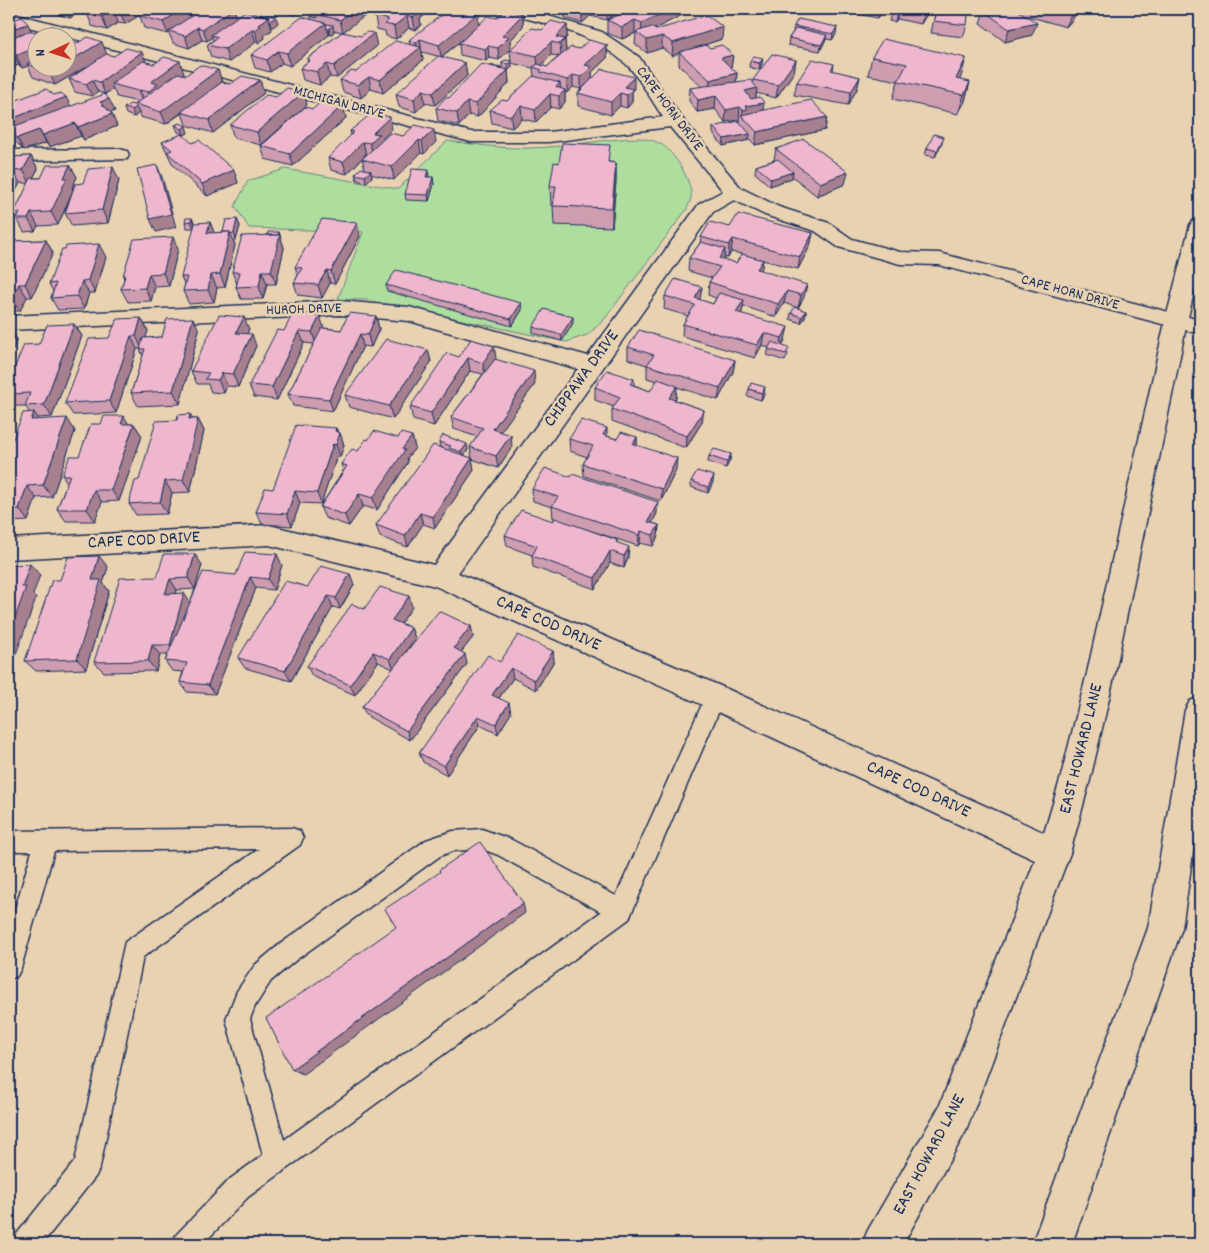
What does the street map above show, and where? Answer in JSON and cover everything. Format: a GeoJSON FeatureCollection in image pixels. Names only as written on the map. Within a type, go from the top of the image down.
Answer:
{"type":"FeatureCollection","features":[{"type":"Feature","properties":{"kind":"street","name":"CAPE HORN DRIVE"},"geometry":{"type":"LineString","coordinates":[[505,9],[538,16],[596,35],[633,61],[675,121],[734,192],[772,210],[850,235],[900,258],[939,259],[1188,324]]}},
{"type":"Feature","properties":{"kind":"street","name":"MICHIGAN DRIVE"},"geometry":{"type":"LineString","coordinates":[[9,17],[472,137],[548,137],[675,121]]}},
{"type":"Feature","properties":{"kind":"street"},"geometry":{"type":"LineString","coordinates":[[9,156],[120,155]]}},
{"type":"Feature","properties":{"kind":"street","name":"CHIPPAWA DRIVE"},"geometry":{"type":"LineString","coordinates":[[440,577],[706,208],[734,192]]}},
{"type":"Feature","properties":{"kind":"street","name":"EAST HOWARD LANE"},"geometry":{"type":"LineString","coordinates":[[882,1244],[953,1118],[1054,853],[1075,780],[1188,324],[1200,225]]}},
{"type":"Feature","properties":{"kind":"street","name":"HUROH DRIVE"},"geometry":{"type":"LineString","coordinates":[[9,323],[340,308],[409,314],[593,365]]}},
{"type":"Feature","properties":{"kind":"street","name":"CAPE COD DRIVE"},"geometry":{"type":"LineString","coordinates":[[9,549],[268,535],[440,577],[715,697],[1054,853]]}},
{"type":"Feature","properties":{"kind":"street"},"geometry":{"type":"LineString","coordinates":[[1052,1244],[1164,928],[1200,710]]}},
{"type":"Feature","properties":{"kind":"lane"},"geometry":{"type":"LineString","coordinates":[[185,1244],[239,1188],[621,911],[715,697]]}},
{"type":"Feature","properties":{"kind":"lane"},"geometry":{"type":"LineString","coordinates":[[9,841],[292,838],[134,950],[86,1167],[25,1244]]}},
{"type":"Feature","properties":{"kind":"lane"},"geometry":{"type":"LineString","coordinates":[[277,1160],[238,1018],[245,999],[263,973],[288,952],[434,847],[453,841],[482,838],[504,847],[621,911]]}},
{"type":"Feature","properties":{"kind":"lane"},"geometry":{"type":"LineString","coordinates":[[9,968],[46,841]]}},
{"type":"Feature","properties":{"kind":"green space"},"geometry":{"type":"Polygon","coordinates":[[[638,138],[661,144],[677,160],[689,184],[691,199],[687,209],[603,321],[587,335],[566,342],[367,300],[338,299],[363,232],[249,228],[235,206],[248,181],[285,169],[398,189],[447,141],[499,147],[531,148],[638,138]]]}},
{"type":"Feature","properties":{"kind":"building"},"geometry":{"type":"Polygon","coordinates":[[[94,9],[126,9],[120,12],[114,10],[102,17],[87,13],[94,9]]]}},
{"type":"Feature","properties":{"kind":"building"},"geometry":{"type":"Polygon","coordinates":[[[150,9],[182,9],[163,22],[140,16],[150,9]]]}},
{"type":"Feature","properties":{"kind":"building"},"geometry":{"type":"Polygon","coordinates":[[[202,9],[233,9],[203,29],[198,27],[185,36],[169,31],[202,9]]]}},
{"type":"Feature","properties":{"kind":"building"},"geometry":{"type":"Polygon","coordinates":[[[323,9],[355,9],[340,20],[316,14],[323,9]]]}},
{"type":"Feature","properties":{"kind":"building"},"geometry":{"type":"Polygon","coordinates":[[[385,9],[416,9],[414,11],[419,13],[413,18],[407,16],[394,26],[384,24],[389,20],[375,16],[385,9]]]}},
{"type":"Feature","properties":{"kind":"building"},"geometry":{"type":"Polygon","coordinates":[[[449,9],[473,9],[470,11],[477,14],[439,45],[420,39],[416,43],[409,40],[449,9]]]}},
{"type":"Feature","properties":{"kind":"building"},"geometry":{"type":"Polygon","coordinates":[[[625,9],[671,9],[642,23],[635,20],[622,27],[607,20],[621,14],[618,12],[625,9]]]}},
{"type":"Feature","properties":{"kind":"building"},"geometry":{"type":"Polygon","coordinates":[[[909,9],[926,9],[924,12],[909,9]]]}},
{"type":"Feature","properties":{"kind":"building"},"geometry":{"type":"Polygon","coordinates":[[[936,9],[955,9],[958,11],[957,13],[968,14],[967,25],[934,21],[936,9]]]}},
{"type":"Feature","properties":{"kind":"building"},"geometry":{"type":"Polygon","coordinates":[[[1004,9],[1007,11],[1016,9],[1037,23],[1009,29],[984,11],[1004,9]]]}},
{"type":"Feature","properties":{"kind":"building"},"geometry":{"type":"Polygon","coordinates":[[[1050,9],[1076,9],[1071,15],[1050,9]]]}},
{"type":"Feature","properties":{"kind":"building"},"geometry":{"type":"Polygon","coordinates":[[[506,10],[523,14],[502,36],[509,37],[498,48],[488,46],[485,49],[459,43],[488,16],[497,18],[506,10]]]}},
{"type":"Feature","properties":{"kind":"building"},"geometry":{"type":"Polygon","coordinates":[[[245,11],[269,17],[258,25],[261,26],[225,49],[207,45],[218,37],[211,35],[245,11]]]}},
{"type":"Feature","properties":{"kind":"building"},"geometry":{"type":"Polygon","coordinates":[[[317,11],[319,12],[316,14],[317,18],[311,16],[317,11]]]}},
{"type":"Feature","properties":{"kind":"building"},"geometry":{"type":"Polygon","coordinates":[[[706,15],[723,27],[673,43],[662,36],[647,40],[636,32],[651,27],[656,30],[706,15]]]}},
{"type":"Feature","properties":{"kind":"building"},"geometry":{"type":"Polygon","coordinates":[[[265,16],[276,17],[270,21],[269,17],[265,16]]]}},
{"type":"Feature","properties":{"kind":"building"},"geometry":{"type":"Polygon","coordinates":[[[22,17],[28,24],[9,30],[9,21],[22,17]]]}},
{"type":"Feature","properties":{"kind":"building"},"geometry":{"type":"Polygon","coordinates":[[[302,17],[326,23],[287,53],[278,51],[267,60],[251,55],[302,17]]]}},
{"type":"Feature","properties":{"kind":"building"},"geometry":{"type":"Polygon","coordinates":[[[798,19],[837,27],[833,34],[794,26],[798,19]]]}},
{"type":"Feature","properties":{"kind":"building"},"geometry":{"type":"Polygon","coordinates":[[[551,21],[567,25],[556,37],[565,39],[560,44],[551,42],[537,56],[510,50],[532,28],[542,30],[551,21]]]}},
{"type":"Feature","properties":{"kind":"building"},"geometry":{"type":"Polygon","coordinates":[[[326,24],[333,25],[327,29],[326,24]]]}},
{"type":"Feature","properties":{"kind":"building"},"geometry":{"type":"Polygon","coordinates":[[[796,28],[827,35],[821,45],[789,38],[796,28]]]}},
{"type":"Feature","properties":{"kind":"building"},"geometry":{"type":"Polygon","coordinates":[[[28,32],[28,51],[16,55],[13,52],[9,54],[9,38],[28,32]]]}},
{"type":"Feature","properties":{"kind":"building"},"geometry":{"type":"Polygon","coordinates":[[[342,32],[361,36],[367,32],[374,33],[334,66],[327,64],[317,72],[300,68],[310,60],[307,59],[342,32]]]}},
{"type":"Feature","properties":{"kind":"building"},"geometry":{"type":"Polygon","coordinates":[[[88,37],[102,42],[78,56],[78,43],[88,37]]]}},
{"type":"Feature","properties":{"kind":"building"},"geometry":{"type":"Polygon","coordinates":[[[883,39],[966,58],[956,79],[970,82],[964,95],[898,81],[907,64],[872,57],[883,39]]]}},
{"type":"Feature","properties":{"kind":"building"},"geometry":{"type":"Polygon","coordinates":[[[589,40],[607,45],[585,65],[592,67],[581,77],[573,75],[567,80],[540,72],[542,70],[533,67],[538,64],[547,67],[571,47],[579,49],[589,40]]]}},
{"type":"Feature","properties":{"kind":"building"},"geometry":{"type":"Polygon","coordinates":[[[395,41],[421,47],[380,80],[369,77],[358,85],[340,80],[351,71],[356,72],[395,41]]]}},
{"type":"Feature","properties":{"kind":"building"},"geometry":{"type":"Polygon","coordinates":[[[706,45],[710,48],[722,45],[733,55],[721,58],[737,73],[710,80],[679,52],[706,45]]]}},
{"type":"Feature","properties":{"kind":"building"},"geometry":{"type":"Polygon","coordinates":[[[126,48],[142,52],[100,82],[92,80],[86,84],[69,79],[78,78],[78,73],[106,54],[114,56],[126,48]]]}},
{"type":"Feature","properties":{"kind":"building"},"geometry":{"type":"Polygon","coordinates":[[[772,54],[796,60],[778,85],[753,80],[772,54]]]}},
{"type":"Feature","properties":{"kind":"building"},"geometry":{"type":"Polygon","coordinates":[[[438,56],[465,63],[433,93],[423,90],[414,99],[396,94],[405,86],[438,56]]]}},
{"type":"Feature","properties":{"kind":"building"},"geometry":{"type":"Polygon","coordinates":[[[753,56],[763,58],[760,63],[750,61],[753,56]]]}},
{"type":"Feature","properties":{"kind":"building"},"geometry":{"type":"Polygon","coordinates":[[[164,57],[180,61],[151,82],[158,84],[148,92],[111,84],[143,61],[154,64],[164,57]]]}},
{"type":"Feature","properties":{"kind":"building"},"geometry":{"type":"Polygon","coordinates":[[[812,59],[834,64],[831,70],[860,77],[851,92],[797,82],[812,59]]]}},
{"type":"Feature","properties":{"kind":"building"},"geometry":{"type":"Polygon","coordinates":[[[505,60],[511,61],[508,64],[502,63],[505,60]]]}},
{"type":"Feature","properties":{"kind":"building"},"geometry":{"type":"Polygon","coordinates":[[[481,64],[508,70],[476,104],[467,102],[457,113],[436,108],[446,97],[449,98],[481,64]]]}},
{"type":"Feature","properties":{"kind":"building"},"geometry":{"type":"Polygon","coordinates":[[[200,65],[218,70],[161,112],[135,104],[178,73],[186,75],[200,65]]]}},
{"type":"Feature","properties":{"kind":"building"},"geometry":{"type":"Polygon","coordinates":[[[602,69],[634,77],[625,87],[633,89],[627,95],[620,93],[611,102],[578,93],[602,69]]]}},
{"type":"Feature","properties":{"kind":"building"},"geometry":{"type":"Polygon","coordinates":[[[242,76],[260,80],[209,120],[181,112],[222,82],[230,84],[242,76]]]}},
{"type":"Feature","properties":{"kind":"building"},"geometry":{"type":"Polygon","coordinates":[[[533,76],[560,83],[556,87],[565,90],[559,96],[550,94],[535,110],[521,106],[511,116],[490,110],[502,100],[507,101],[533,76]]]}},
{"type":"Feature","properties":{"kind":"building"},"geometry":{"type":"Polygon","coordinates":[[[751,80],[757,88],[745,91],[751,99],[760,97],[764,103],[745,106],[748,109],[743,110],[740,107],[726,110],[716,96],[698,100],[690,88],[751,80]]]}},
{"type":"Feature","properties":{"kind":"building"},"geometry":{"type":"Polygon","coordinates":[[[287,88],[304,92],[257,132],[230,125],[266,95],[276,97],[287,88]]]}},
{"type":"Feature","properties":{"kind":"building"},"geometry":{"type":"Polygon","coordinates":[[[46,89],[54,95],[61,93],[66,97],[9,120],[9,103],[46,89]]]}},
{"type":"Feature","properties":{"kind":"building"},"geometry":{"type":"Polygon","coordinates":[[[105,94],[109,99],[100,102],[112,114],[78,127],[75,123],[43,135],[39,130],[17,138],[9,128],[105,94]]]}},
{"type":"Feature","properties":{"kind":"building"},"geometry":{"type":"Polygon","coordinates":[[[323,100],[343,105],[290,154],[261,146],[305,107],[313,109],[323,100]]]}},
{"type":"Feature","properties":{"kind":"building"},"geometry":{"type":"Polygon","coordinates":[[[811,100],[827,117],[757,132],[741,115],[811,100]]]}},
{"type":"Feature","properties":{"kind":"building"},"geometry":{"type":"Polygon","coordinates":[[[130,104],[136,107],[132,110],[124,108],[130,104]]]}},
{"type":"Feature","properties":{"kind":"building"},"geometry":{"type":"Polygon","coordinates":[[[372,113],[390,117],[373,133],[379,134],[370,143],[363,142],[343,162],[328,158],[354,132],[350,131],[372,113]]]}},
{"type":"Feature","properties":{"kind":"building"},"geometry":{"type":"Polygon","coordinates":[[[739,121],[750,134],[724,139],[713,127],[739,121]]]}},
{"type":"Feature","properties":{"kind":"building"},"geometry":{"type":"Polygon","coordinates":[[[180,123],[186,126],[182,129],[175,125],[180,123]]]}},
{"type":"Feature","properties":{"kind":"building"},"geometry":{"type":"Polygon","coordinates":[[[415,125],[434,130],[422,141],[419,140],[392,167],[362,159],[390,133],[403,136],[415,125]]]}},
{"type":"Feature","properties":{"kind":"building"},"geometry":{"type":"Polygon","coordinates":[[[182,134],[192,143],[199,140],[234,170],[202,184],[167,152],[172,150],[162,142],[182,134]]]}},
{"type":"Feature","properties":{"kind":"building"},"geometry":{"type":"Polygon","coordinates":[[[934,134],[944,137],[937,151],[927,148],[934,134]]]}},
{"type":"Feature","properties":{"kind":"building"},"geometry":{"type":"Polygon","coordinates":[[[804,139],[848,172],[820,183],[776,149],[804,139]]]}},
{"type":"Feature","properties":{"kind":"building"},"geometry":{"type":"Polygon","coordinates":[[[562,143],[610,145],[608,162],[616,163],[612,208],[553,206],[556,186],[550,186],[554,162],[559,163],[562,143]]]}},
{"type":"Feature","properties":{"kind":"building"},"geometry":{"type":"Polygon","coordinates":[[[31,156],[23,170],[13,171],[9,178],[9,157],[31,156]]]}},
{"type":"Feature","properties":{"kind":"building"},"geometry":{"type":"Polygon","coordinates":[[[778,159],[793,172],[771,179],[756,166],[778,159]]]}},
{"type":"Feature","properties":{"kind":"building"},"geometry":{"type":"Polygon","coordinates":[[[47,165],[70,165],[64,178],[67,178],[51,212],[31,213],[28,219],[17,219],[20,213],[14,213],[31,178],[41,178],[47,165]]]}},
{"type":"Feature","properties":{"kind":"building"},"geometry":{"type":"Polygon","coordinates":[[[157,165],[171,214],[150,219],[137,169],[157,165]]]}},
{"type":"Feature","properties":{"kind":"building"},"geometry":{"type":"Polygon","coordinates":[[[113,167],[102,210],[65,213],[75,184],[83,183],[88,169],[113,167]]]}},
{"type":"Feature","properties":{"kind":"building"},"geometry":{"type":"Polygon","coordinates":[[[361,168],[371,171],[365,176],[355,174],[361,168]]]}},
{"type":"Feature","properties":{"kind":"building"},"geometry":{"type":"Polygon","coordinates":[[[412,169],[428,170],[426,177],[433,177],[428,195],[405,194],[412,169]]]}},
{"type":"Feature","properties":{"kind":"building"},"geometry":{"type":"Polygon","coordinates":[[[738,214],[813,233],[800,257],[733,239],[729,245],[701,237],[710,222],[730,227],[738,214]]]}},
{"type":"Feature","properties":{"kind":"building"},"geometry":{"type":"Polygon","coordinates":[[[186,218],[192,218],[191,221],[185,222],[186,218]]]}},
{"type":"Feature","properties":{"kind":"building"},"geometry":{"type":"Polygon","coordinates":[[[237,219],[234,233],[223,232],[226,220],[237,219]]]}},
{"type":"Feature","properties":{"kind":"building"},"geometry":{"type":"Polygon","coordinates":[[[322,219],[357,223],[331,271],[327,270],[318,285],[294,283],[302,268],[295,267],[322,219]]]}},
{"type":"Feature","properties":{"kind":"building"},"geometry":{"type":"Polygon","coordinates":[[[210,222],[207,233],[230,232],[220,274],[211,275],[208,290],[183,291],[187,277],[181,277],[195,223],[210,222]]]}},
{"type":"Feature","properties":{"kind":"building"},"geometry":{"type":"Polygon","coordinates":[[[268,232],[279,232],[278,235],[267,235],[268,232]]]}},
{"type":"Feature","properties":{"kind":"building"},"geometry":{"type":"Polygon","coordinates":[[[280,235],[271,271],[262,271],[259,286],[236,287],[240,272],[232,272],[242,236],[280,235]]]}},
{"type":"Feature","properties":{"kind":"building"},"geometry":{"type":"Polygon","coordinates":[[[173,237],[163,273],[149,274],[145,288],[121,289],[134,239],[173,237]]]}},
{"type":"Feature","properties":{"kind":"building"},"geometry":{"type":"Polygon","coordinates":[[[46,240],[25,284],[19,284],[11,299],[9,299],[9,241],[46,240]]]}},
{"type":"Feature","properties":{"kind":"building"},"geometry":{"type":"Polygon","coordinates":[[[701,242],[725,249],[719,258],[736,263],[742,254],[763,260],[757,269],[807,285],[801,295],[787,291],[778,304],[709,282],[720,267],[689,258],[701,242]]]}},
{"type":"Feature","properties":{"kind":"building"},"geometry":{"type":"Polygon","coordinates":[[[99,244],[88,280],[82,281],[77,296],[51,298],[56,283],[49,284],[62,249],[65,249],[66,246],[99,244]]]}},
{"type":"Feature","properties":{"kind":"building"},"geometry":{"type":"Polygon","coordinates":[[[396,270],[521,303],[511,319],[386,285],[396,270]]]}},
{"type":"Feature","properties":{"kind":"building"},"geometry":{"type":"Polygon","coordinates":[[[675,279],[702,287],[695,298],[713,304],[719,293],[744,300],[736,312],[788,327],[782,338],[764,333],[757,345],[683,324],[695,305],[665,296],[675,279]]]}},
{"type":"Feature","properties":{"kind":"building"},"geometry":{"type":"Polygon","coordinates":[[[795,307],[806,311],[802,317],[791,313],[795,307]]]}},
{"type":"Feature","properties":{"kind":"building"},"geometry":{"type":"Polygon","coordinates":[[[544,309],[573,317],[561,335],[533,327],[544,309]]]}},
{"type":"Feature","properties":{"kind":"building"},"geometry":{"type":"Polygon","coordinates":[[[294,311],[320,316],[312,332],[299,331],[272,387],[249,385],[277,330],[284,331],[294,311]]]}},
{"type":"Feature","properties":{"kind":"building"},"geometry":{"type":"Polygon","coordinates":[[[349,313],[376,316],[368,335],[360,334],[329,399],[288,394],[322,328],[341,330],[349,313]]]}},
{"type":"Feature","properties":{"kind":"building"},"geometry":{"type":"Polygon","coordinates":[[[219,315],[244,317],[236,333],[252,334],[233,374],[222,373],[218,380],[205,379],[209,373],[191,371],[219,315]]]}},
{"type":"Feature","properties":{"kind":"building"},"geometry":{"type":"Polygon","coordinates":[[[141,318],[136,336],[131,336],[109,401],[65,403],[89,339],[109,338],[117,319],[141,318]]]}},
{"type":"Feature","properties":{"kind":"building"},"geometry":{"type":"Polygon","coordinates":[[[193,318],[173,391],[131,393],[145,349],[140,349],[143,338],[162,337],[167,319],[193,318]]]}},
{"type":"Feature","properties":{"kind":"building"},"geometry":{"type":"Polygon","coordinates":[[[74,324],[44,405],[25,406],[30,393],[9,394],[9,374],[12,374],[24,345],[39,344],[47,325],[74,324]]]}},
{"type":"Feature","properties":{"kind":"building"},"geometry":{"type":"Polygon","coordinates":[[[639,330],[735,360],[720,388],[647,365],[654,355],[628,347],[639,330]]]}},
{"type":"Feature","properties":{"kind":"building"},"geometry":{"type":"Polygon","coordinates":[[[386,339],[428,350],[389,406],[345,395],[386,339]]]}},
{"type":"Feature","properties":{"kind":"building"},"geometry":{"type":"Polygon","coordinates":[[[471,339],[494,346],[483,363],[468,358],[431,413],[410,407],[447,353],[459,357],[471,339]]]}},
{"type":"Feature","properties":{"kind":"building"},"geometry":{"type":"Polygon","coordinates":[[[772,342],[789,348],[786,354],[768,349],[772,342]]]}},
{"type":"Feature","properties":{"kind":"building"},"geometry":{"type":"Polygon","coordinates":[[[495,359],[534,371],[493,429],[511,435],[496,456],[470,447],[483,428],[451,417],[495,359]]]}},
{"type":"Feature","properties":{"kind":"building"},"geometry":{"type":"Polygon","coordinates":[[[607,370],[634,379],[630,384],[650,391],[658,379],[677,386],[669,398],[704,410],[687,436],[612,409],[620,397],[595,387],[607,370]]]}},
{"type":"Feature","properties":{"kind":"building"},"geometry":{"type":"Polygon","coordinates":[[[751,383],[765,387],[762,393],[749,389],[751,383]]]}},
{"type":"Feature","properties":{"kind":"building"},"geometry":{"type":"Polygon","coordinates":[[[34,412],[31,420],[67,418],[43,485],[27,486],[19,509],[9,510],[9,449],[23,413],[34,412]]]}},
{"type":"Feature","properties":{"kind":"building"},"geometry":{"type":"Polygon","coordinates":[[[190,414],[189,419],[198,419],[183,480],[165,481],[160,502],[129,504],[135,481],[139,480],[156,421],[177,420],[178,415],[190,414]]]}},
{"type":"Feature","properties":{"kind":"building"},"geometry":{"type":"Polygon","coordinates":[[[104,416],[124,416],[121,424],[134,424],[111,490],[94,490],[87,509],[57,509],[70,475],[62,475],[70,456],[79,456],[91,424],[101,424],[104,416]]]}},
{"type":"Feature","properties":{"kind":"building"},"geometry":{"type":"Polygon","coordinates":[[[581,420],[607,428],[603,435],[617,439],[621,432],[637,437],[633,444],[677,458],[662,489],[583,464],[593,446],[569,439],[581,420]]]}},
{"type":"Feature","properties":{"kind":"building"},"geometry":{"type":"Polygon","coordinates":[[[296,425],[336,428],[335,431],[340,433],[336,445],[333,444],[317,493],[295,491],[287,514],[256,512],[265,488],[273,489],[296,425]]]}},
{"type":"Feature","properties":{"kind":"building"},"geometry":{"type":"Polygon","coordinates":[[[374,431],[398,438],[401,433],[412,436],[402,449],[405,450],[373,498],[359,494],[345,515],[320,507],[347,466],[341,464],[352,449],[358,451],[374,431]]]}},
{"type":"Feature","properties":{"kind":"building"},"geometry":{"type":"Polygon","coordinates":[[[443,435],[467,444],[461,452],[449,448],[451,446],[439,442],[443,435]]]}},
{"type":"Feature","properties":{"kind":"building"},"geometry":{"type":"Polygon","coordinates":[[[433,445],[472,458],[433,517],[420,513],[405,536],[376,525],[433,445]]]}},
{"type":"Feature","properties":{"kind":"building"},"geometry":{"type":"Polygon","coordinates":[[[714,449],[731,454],[727,462],[709,456],[714,449]]]}},
{"type":"Feature","properties":{"kind":"building"},"geometry":{"type":"Polygon","coordinates":[[[545,468],[571,477],[572,474],[658,502],[648,522],[659,525],[653,535],[641,531],[639,535],[552,506],[558,497],[532,489],[545,468]]]}},
{"type":"Feature","properties":{"kind":"building"},"geometry":{"type":"Polygon","coordinates":[[[697,471],[714,476],[708,487],[691,481],[697,471]]]}},
{"type":"Feature","properties":{"kind":"building"},"geometry":{"type":"Polygon","coordinates":[[[521,510],[553,521],[555,518],[617,540],[616,542],[629,547],[624,556],[610,551],[595,578],[532,556],[537,546],[505,535],[521,510]]]}},
{"type":"Feature","properties":{"kind":"building"},"geometry":{"type":"Polygon","coordinates":[[[245,552],[277,554],[268,579],[250,577],[208,685],[180,682],[187,663],[165,661],[203,572],[236,575],[245,552]]]}},
{"type":"Feature","properties":{"kind":"building"},"geometry":{"type":"Polygon","coordinates":[[[164,554],[195,554],[188,578],[170,579],[165,594],[184,593],[170,645],[152,645],[148,661],[94,662],[120,578],[157,577],[164,554]]]}},
{"type":"Feature","properties":{"kind":"building"},"geometry":{"type":"Polygon","coordinates":[[[99,556],[92,580],[101,580],[77,659],[25,661],[52,580],[60,580],[68,557],[99,556]]]}},
{"type":"Feature","properties":{"kind":"building"},"geometry":{"type":"Polygon","coordinates":[[[30,564],[22,587],[26,587],[9,635],[9,565],[30,564]]]}},
{"type":"Feature","properties":{"kind":"building"},"geometry":{"type":"Polygon","coordinates":[[[321,566],[350,574],[336,598],[328,596],[285,671],[238,658],[285,581],[308,587],[321,566]]]}},
{"type":"Feature","properties":{"kind":"building"},"geometry":{"type":"Polygon","coordinates":[[[380,587],[409,596],[392,620],[411,628],[390,659],[373,652],[350,685],[307,666],[352,604],[364,609],[380,587]]]}},
{"type":"Feature","properties":{"kind":"building"},"geometry":{"type":"Polygon","coordinates":[[[439,611],[471,626],[454,648],[465,654],[407,731],[362,707],[439,611]]]}},
{"type":"Feature","properties":{"kind":"building"},"geometry":{"type":"Polygon","coordinates":[[[518,635],[553,651],[534,680],[511,668],[492,695],[509,703],[496,724],[478,716],[444,766],[419,753],[488,655],[500,662],[518,635]]]}},
{"type":"Feature","properties":{"kind":"building"},"geometry":{"type":"Polygon","coordinates":[[[480,842],[523,903],[292,1069],[266,1018],[396,927],[385,909],[480,842]]]}}]}
